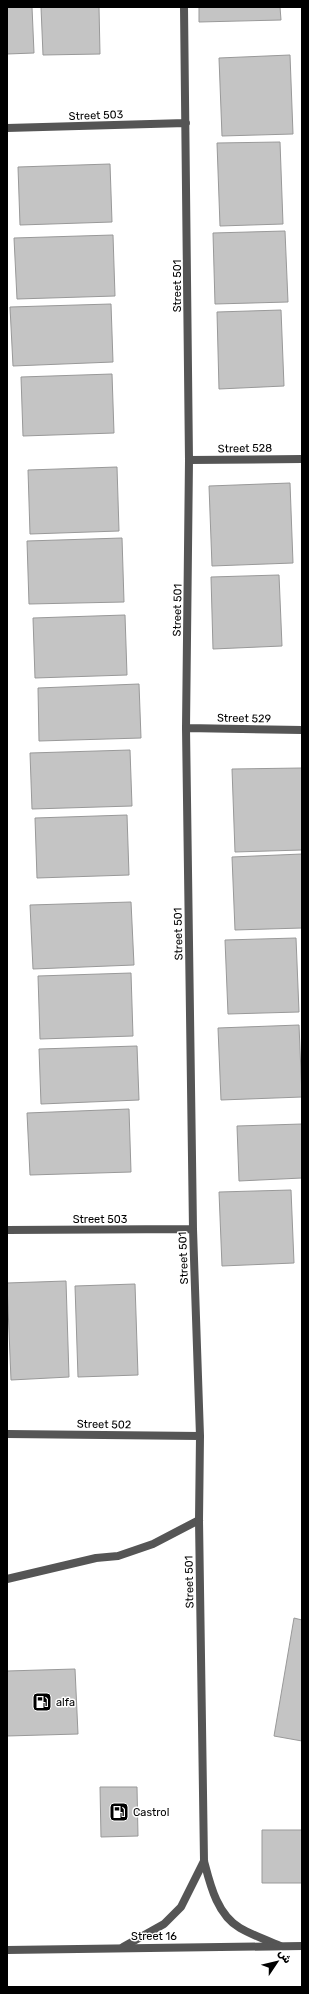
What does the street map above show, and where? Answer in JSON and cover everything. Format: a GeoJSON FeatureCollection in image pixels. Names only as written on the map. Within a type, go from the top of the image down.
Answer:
{"type":"FeatureCollection","features":[{"type":"Feature","properties":{"kind":"street","name":"Street 501"},"geometry":{"type":"LineString","coordinates":[[184,7],[189,460],[186,728],[193,1229],[200,1436],[199,1520],[204,1861],[212,1890],[226,1917],[239,1928],[280,1946]]}},
{"type":"Feature","properties":{"kind":"street","name":"Street 503"},"geometry":{"type":"LineString","coordinates":[[7,128],[186,123]]}},
{"type":"Feature","properties":{"kind":"street","name":"Street 528"},"geometry":{"type":"LineString","coordinates":[[189,460],[302,459]]}},
{"type":"Feature","properties":{"kind":"street","name":"Street 529"},"geometry":{"type":"LineString","coordinates":[[186,728],[302,730]]}},
{"type":"Feature","properties":{"kind":"street","name":"Street 503"},"geometry":{"type":"LineString","coordinates":[[7,1230],[193,1229]]}},
{"type":"Feature","properties":{"kind":"street","name":"Street 502"},"geometry":{"type":"LineString","coordinates":[[7,1434],[200,1436]]}},
{"type":"Feature","properties":{"kind":"street"},"geometry":{"type":"LineString","coordinates":[[7,1580],[96,1558],[118,1556],[153,1544],[199,1520]]}},
{"type":"Feature","properties":{"kind":"street","name":"Street 501"},"geometry":{"type":"LineString","coordinates":[[123,1947],[164,1924],[181,1907],[204,1861]]}},
{"type":"Feature","properties":{"kind":"street","name":"Street 16"},"geometry":{"type":"LineString","coordinates":[[7,1950],[123,1947],[302,1946]]}},
{"type":"Feature","properties":{"kind":"building"},"geometry":{"type":"Polygon","coordinates":[[[7,7],[32,7],[34,53],[7,54],[7,7]]]}},
{"type":"Feature","properties":{"kind":"building"},"geometry":{"type":"Polygon","coordinates":[[[41,7],[99,7],[100,54],[43,55],[41,7]]]}},
{"type":"Feature","properties":{"kind":"building"},"geometry":{"type":"Polygon","coordinates":[[[199,7],[280,7],[281,20],[199,22],[199,7]]]}},
{"type":"Feature","properties":{"kind":"building"},"geometry":{"type":"Polygon","coordinates":[[[290,55],[293,134],[222,136],[219,58],[290,55]]]}},
{"type":"Feature","properties":{"kind":"building"},"geometry":{"type":"Polygon","coordinates":[[[280,142],[283,224],[220,226],[217,143],[280,142]]]}},
{"type":"Feature","properties":{"kind":"building"},"geometry":{"type":"Polygon","coordinates":[[[110,164],[112,222],[20,225],[18,167],[110,164]]]}},
{"type":"Feature","properties":{"kind":"building"},"geometry":{"type":"Polygon","coordinates":[[[285,231],[288,302],[215,304],[213,233],[285,231]]]}},
{"type":"Feature","properties":{"kind":"building"},"geometry":{"type":"Polygon","coordinates":[[[113,235],[115,296],[17,299],[14,238],[113,235]]]}},
{"type":"Feature","properties":{"kind":"building"},"geometry":{"type":"Polygon","coordinates":[[[111,304],[113,362],[13,366],[10,307],[111,304]]]}},
{"type":"Feature","properties":{"kind":"building"},"geometry":{"type":"Polygon","coordinates":[[[281,310],[284,386],[219,389],[217,312],[281,310]]]}},
{"type":"Feature","properties":{"kind":"building"},"geometry":{"type":"Polygon","coordinates":[[[112,374],[114,433],[23,436],[21,377],[112,374]]]}},
{"type":"Feature","properties":{"kind":"building"},"geometry":{"type":"Polygon","coordinates":[[[117,467],[119,531],[30,534],[28,470],[117,467]]]}},
{"type":"Feature","properties":{"kind":"building"},"geometry":{"type":"Polygon","coordinates":[[[290,483],[293,563],[212,566],[209,486],[290,483]]]}},
{"type":"Feature","properties":{"kind":"building"},"geometry":{"type":"Polygon","coordinates":[[[122,538],[124,602],[29,604],[27,541],[122,538]]]}},
{"type":"Feature","properties":{"kind":"building"},"geometry":{"type":"Polygon","coordinates":[[[279,575],[282,646],[213,649],[211,577],[279,575]]]}},
{"type":"Feature","properties":{"kind":"building"},"geometry":{"type":"Polygon","coordinates":[[[125,615],[127,675],[35,678],[33,618],[125,615]]]}},
{"type":"Feature","properties":{"kind":"building"},"geometry":{"type":"Polygon","coordinates":[[[139,684],[141,738],[39,741],[38,688],[139,684]]]}},
{"type":"Feature","properties":{"kind":"building"},"geometry":{"type":"Polygon","coordinates":[[[130,750],[132,806],[32,809],[30,753],[130,750]]]}},
{"type":"Feature","properties":{"kind":"building"},"geometry":{"type":"Polygon","coordinates":[[[302,768],[302,850],[235,852],[232,769],[302,768]]]}},
{"type":"Feature","properties":{"kind":"building"},"geometry":{"type":"Polygon","coordinates":[[[127,815],[129,875],[37,878],[35,818],[127,815]]]}},
{"type":"Feature","properties":{"kind":"building"},"geometry":{"type":"Polygon","coordinates":[[[302,854],[302,928],[235,930],[232,857],[302,854]]]}},
{"type":"Feature","properties":{"kind":"building"},"geometry":{"type":"Polygon","coordinates":[[[131,902],[134,965],[33,969],[30,905],[131,902]]]}},
{"type":"Feature","properties":{"kind":"building"},"geometry":{"type":"Polygon","coordinates":[[[296,938],[299,1012],[228,1014],[225,940],[296,938]]]}},
{"type":"Feature","properties":{"kind":"building"},"geometry":{"type":"Polygon","coordinates":[[[131,973],[133,1036],[40,1039],[38,976],[131,973]]]}},
{"type":"Feature","properties":{"kind":"building"},"geometry":{"type":"Polygon","coordinates":[[[299,1025],[302,1097],[221,1100],[218,1028],[299,1025]]]}},
{"type":"Feature","properties":{"kind":"building"},"geometry":{"type":"Polygon","coordinates":[[[137,1046],[139,1100],[41,1104],[39,1049],[137,1046]]]}},
{"type":"Feature","properties":{"kind":"building"},"geometry":{"type":"Polygon","coordinates":[[[129,1109],[131,1172],[30,1175],[27,1113],[129,1109]]]}},
{"type":"Feature","properties":{"kind":"building"},"geometry":{"type":"Polygon","coordinates":[[[302,1124],[302,1178],[239,1181],[237,1126],[302,1124]]]}},
{"type":"Feature","properties":{"kind":"building"},"geometry":{"type":"Polygon","coordinates":[[[291,1190],[294,1263],[222,1266],[219,1192],[291,1190]]]}},
{"type":"Feature","properties":{"kind":"building"},"geometry":{"type":"Polygon","coordinates":[[[66,1281],[69,1377],[11,1380],[7,1283],[66,1281]]]}},
{"type":"Feature","properties":{"kind":"building"},"geometry":{"type":"Polygon","coordinates":[[[135,1284],[138,1375],[78,1377],[75,1286],[135,1284]]]}},
{"type":"Feature","properties":{"kind":"building"},"geometry":{"type":"Polygon","coordinates":[[[294,1618],[302,1620],[302,1741],[274,1736],[294,1618]]]}},
{"type":"Feature","properties":{"kind":"building","name":"alfa"},"geometry":{"type":"Polygon","coordinates":[[[75,1669],[78,1734],[7,1736],[7,1671],[75,1669]]]}},
{"type":"Feature","properties":{"kind":"building","name":"Castrol"},"geometry":{"type":"Polygon","coordinates":[[[100,1787],[137,1787],[138,1836],[101,1837],[100,1787]]]}},
{"type":"Feature","properties":{"kind":"building"},"geometry":{"type":"Polygon","coordinates":[[[262,1830],[302,1830],[302,1883],[262,1883],[262,1830]]]}},
{"type":"Feature","properties":{"kind":"place","name":"alfa"},"geometry":{"type":"Point","coordinates":[42,1702]}},
{"type":"Feature","properties":{"kind":"place","name":"Castrol"},"geometry":{"type":"Point","coordinates":[119,1812]}}]}
